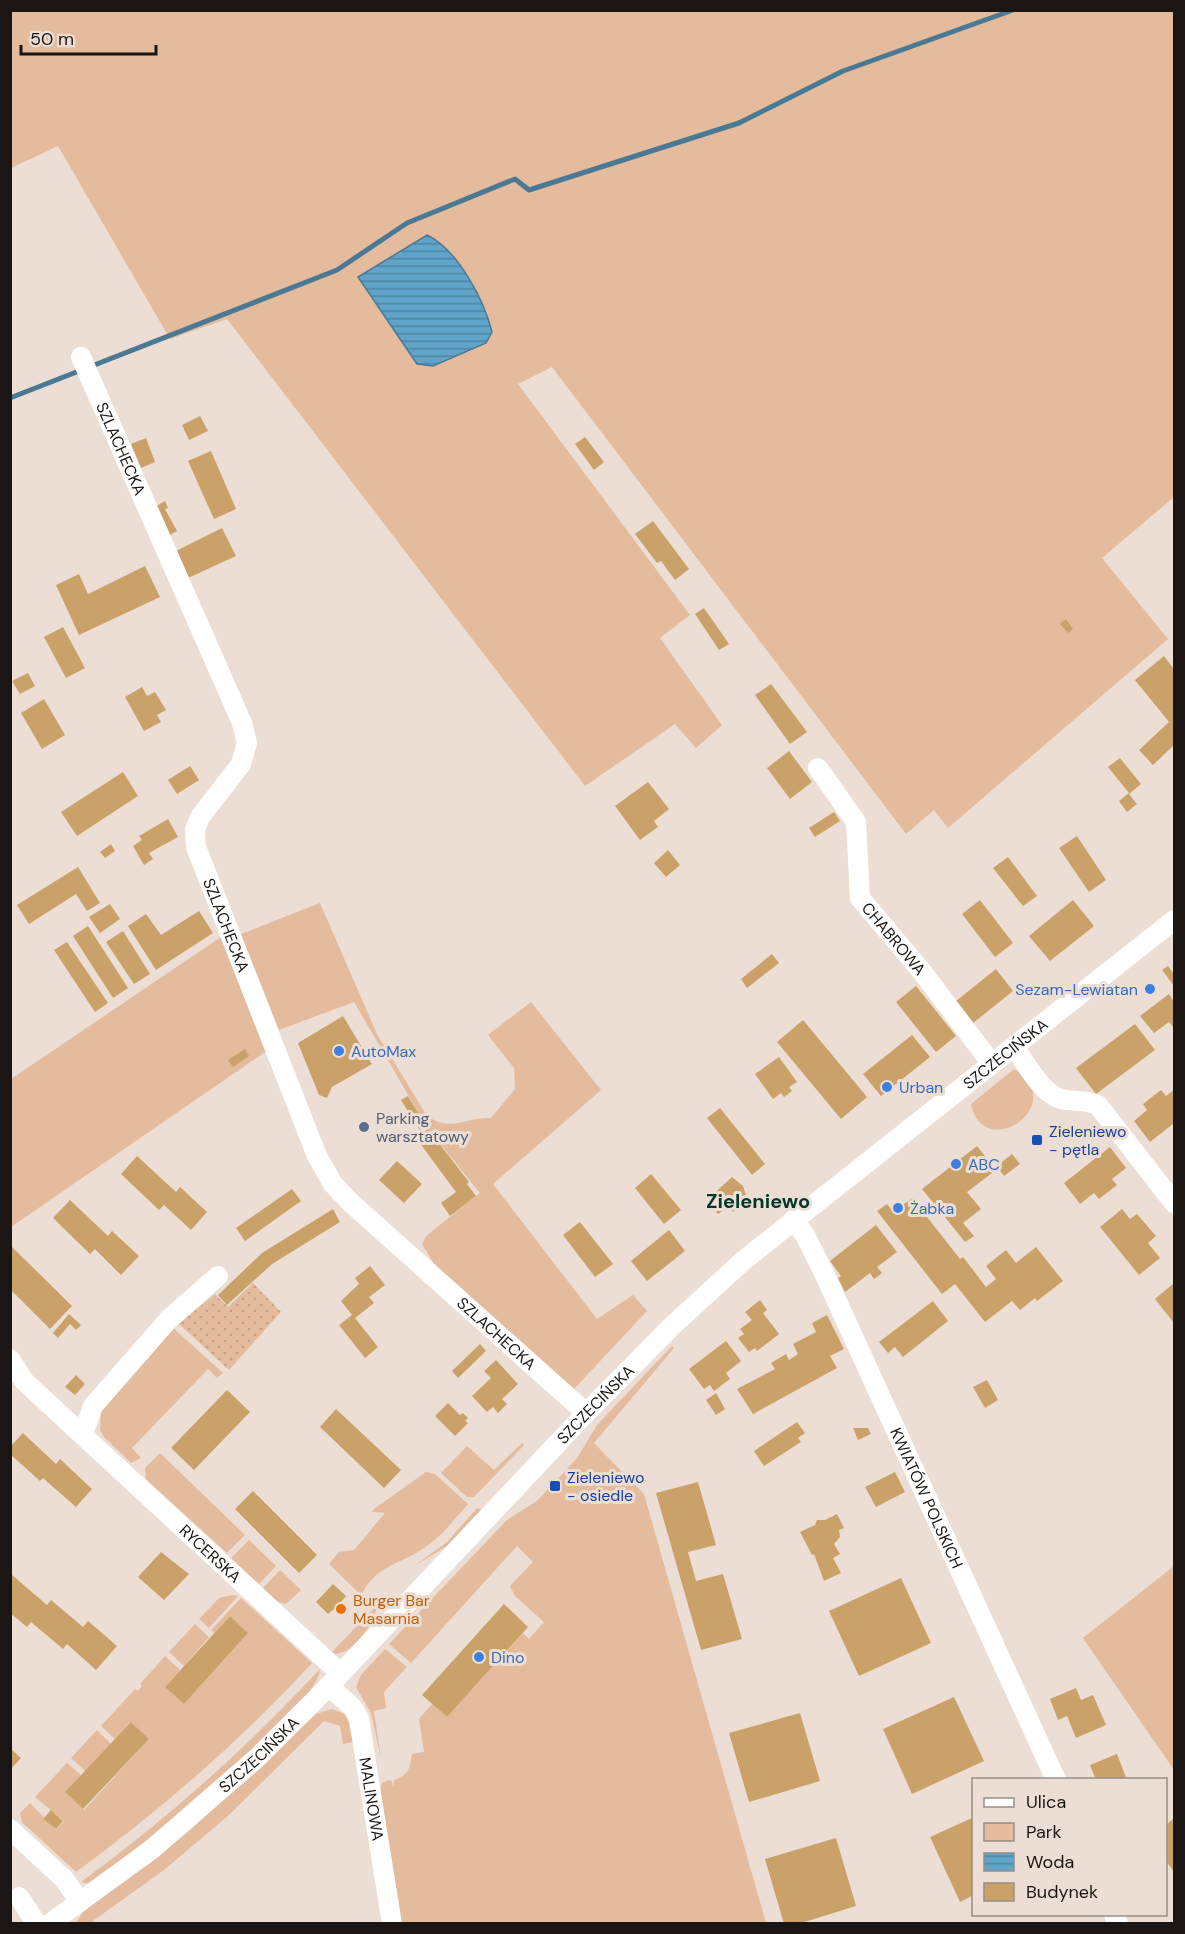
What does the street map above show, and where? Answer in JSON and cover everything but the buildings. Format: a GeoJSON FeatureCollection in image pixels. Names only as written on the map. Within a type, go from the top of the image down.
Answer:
{"type":"FeatureCollection","features":[{"type":"Feature","properties":{"kind":"street","name":"SZLACHECKA"},"geometry":{"type":"LineString","coordinates":[[81,357],[242,723],[247,743],[241,764],[200,817],[195,830],[196,847],[317,1156],[333,1184],[350,1202],[586,1413]]}},
{"type":"Feature","properties":{"kind":"street","name":"CHABROWA"},"geometry":{"type":"LineString","coordinates":[[818,768],[856,822],[860,898],[923,973],[992,1064]]}},
{"type":"Feature","properties":{"kind":"street","name":"SZCZECIŃSKA"},"geometry":{"type":"LineString","coordinates":[[49,1923],[151,1850],[204,1807],[335,1680],[586,1413],[680,1318],[744,1260],[1174,920]]}},
{"type":"Feature","properties":{"kind":"street"},"geometry":{"type":"LineString","coordinates":[[1014,1047],[1050,1094],[1063,1100],[1087,1100],[1098,1105],[1174,1203]]}},
{"type":"Feature","properties":{"kind":"street","name":"KWIATÓW POLSKICH"},"geometry":{"type":"LineString","coordinates":[[793,1220],[805,1235],[824,1273],[1056,1778]]}},
{"type":"Feature","properties":{"kind":"street"},"geometry":{"type":"LineString","coordinates":[[83,1434],[93,1406],[169,1319],[218,1276]]}},
{"type":"Feature","properties":{"kind":"street","name":"RYCERSKA"},"geometry":{"type":"LineString","coordinates":[[10,1359],[17,1381],[83,1434],[335,1680]]}},
{"type":"Feature","properties":{"kind":"street","name":"MALINOWA"},"geometry":{"type":"LineString","coordinates":[[335,1680],[359,1719],[392,1923]]}},
{"type":"Feature","properties":{"kind":"street"},"geometry":{"type":"LineString","coordinates":[[10,1829],[64,1879],[80,1902]]}},
{"type":"Feature","properties":{"kind":"street"},"geometry":{"type":"LineString","coordinates":[[19,1897],[37,1923]]}},
{"type":"Feature","properties":{"kind":"green space"},"geometry":{"type":"Polygon","coordinates":[[[10,11],[1174,11],[1174,497],[1102,558],[1168,639],[948,828],[934,810],[906,834],[552,367],[518,384],[690,615],[660,638],[722,725],[696,748],[675,724],[585,786],[227,319],[170,339],[58,146],[11,168],[10,11]]]}},
{"type":"Feature","properties":{"kind":"green space"},"geometry":{"type":"Polygon","coordinates":[[[320,903],[377,1034],[427,1116],[436,1121],[451,1124],[491,1118],[515,1089],[514,1068],[488,1035],[531,1002],[601,1090],[493,1184],[597,1319],[633,1295],[647,1311],[573,1390],[436,1267],[422,1244],[426,1236],[480,1193],[428,1129],[354,1002],[279,1030],[241,934],[320,903]]]}},
{"type":"Feature","properties":{"kind":"green space"},"geometry":{"type":"Polygon","coordinates":[[[221,937],[268,1050],[11,1227],[11,1079],[221,937]]]}},
{"type":"Feature","properties":{"kind":"green space"},"geometry":{"type":"Polygon","coordinates":[[[1014,1069],[1029,1083],[1033,1098],[1029,1111],[1019,1122],[1005,1129],[991,1129],[979,1121],[971,1104],[1014,1069]]]}},
{"type":"Feature","properties":{"kind":"green space"},"geometry":{"type":"Polygon","coordinates":[[[253,1283],[281,1312],[229,1370],[179,1324],[215,1294],[228,1307],[253,1283]]]}},
{"type":"Feature","properties":{"kind":"green space"},"geometry":{"type":"Polygon","coordinates":[[[172,1327],[223,1373],[217,1378],[208,1369],[132,1448],[141,1458],[131,1463],[104,1437],[100,1430],[101,1411],[172,1327]]]}},
{"type":"Feature","properties":{"kind":"green space"},"geometry":{"type":"Polygon","coordinates":[[[672,1346],[674,1348],[594,1443],[644,1494],[766,1923],[401,1923],[379,1794],[382,1783],[391,1780],[394,1787],[394,1780],[403,1776],[408,1770],[412,1754],[424,1752],[419,1719],[432,1704],[447,1717],[523,1633],[529,1639],[544,1622],[515,1596],[510,1586],[533,1562],[517,1546],[411,1663],[389,1644],[507,1520],[537,1501],[548,1489],[552,1492],[559,1485],[556,1481],[577,1458],[597,1425],[672,1346]]]}},
{"type":"Feature","properties":{"kind":"green space"},"geometry":{"type":"Polygon","coordinates":[[[522,1443],[524,1445],[474,1497],[467,1497],[441,1473],[467,1446],[494,1470],[522,1443]]]}},
{"type":"Feature","properties":{"kind":"green space"},"geometry":{"type":"Polygon","coordinates":[[[160,1453],[245,1535],[227,1553],[146,1479],[145,1468],[160,1453]]]}},
{"type":"Feature","properties":{"kind":"green space"},"geometry":{"type":"Polygon","coordinates":[[[426,1472],[435,1474],[468,1504],[436,1539],[414,1554],[381,1571],[361,1595],[329,1564],[339,1552],[354,1550],[385,1513],[372,1512],[374,1509],[426,1472]]]}},
{"type":"Feature","properties":{"kind":"green space"},"geometry":{"type":"Polygon","coordinates":[[[477,1508],[481,1510],[447,1546],[414,1566],[447,1542],[477,1508]]]}},
{"type":"Feature","properties":{"kind":"green space"},"geometry":{"type":"Polygon","coordinates":[[[249,1540],[276,1566],[259,1584],[231,1558],[249,1540]]]}},
{"type":"Feature","properties":{"kind":"green space"},"geometry":{"type":"Polygon","coordinates":[[[1174,1566],[1174,1770],[1083,1638],[1174,1566]]]}},
{"type":"Feature","properties":{"kind":"green space"},"geometry":{"type":"Polygon","coordinates":[[[280,1570],[301,1590],[286,1604],[278,1602],[263,1588],[280,1570]]]}},
{"type":"Feature","properties":{"kind":"green space"},"geometry":{"type":"Polygon","coordinates":[[[238,1596],[209,1628],[199,1619],[219,1598],[238,1596]]]}},
{"type":"Feature","properties":{"kind":"green space"},"geometry":{"type":"Polygon","coordinates":[[[241,1598],[312,1663],[257,1720],[199,1773],[139,1824],[76,1872],[22,1822],[20,1813],[30,1803],[56,1830],[64,1821],[35,1797],[67,1763],[81,1775],[65,1792],[84,1810],[149,1739],[131,1722],[115,1739],[101,1726],[135,1689],[138,1691],[142,1686],[140,1684],[165,1656],[180,1670],[165,1687],[184,1704],[248,1633],[230,1616],[214,1633],[211,1630],[241,1598]]]}},
{"type":"Feature","properties":{"kind":"green space"},"geometry":{"type":"Polygon","coordinates":[[[377,1605],[372,1620],[357,1642],[343,1652],[336,1654],[332,1652],[377,1605]]]}},
{"type":"Feature","properties":{"kind":"green space"},"geometry":{"type":"Polygon","coordinates":[[[195,1624],[209,1637],[184,1666],[169,1652],[195,1624]]]}},
{"type":"Feature","properties":{"kind":"green space"},"geometry":{"type":"Polygon","coordinates":[[[385,1649],[407,1667],[384,1692],[386,1708],[374,1711],[381,1759],[371,1713],[356,1687],[361,1675],[385,1649]]]}},
{"type":"Feature","properties":{"kind":"green space"},"geometry":{"type":"Polygon","coordinates":[[[320,1669],[312,1688],[289,1716],[218,1782],[89,1884],[81,1882],[145,1833],[205,1782],[264,1727],[320,1669]]]}},
{"type":"Feature","properties":{"kind":"green space"},"geometry":{"type":"Polygon","coordinates":[[[332,1709],[347,1715],[353,1742],[343,1744],[340,1726],[324,1721],[229,1815],[164,1870],[90,1923],[75,1924],[83,1912],[187,1833],[316,1714],[332,1709]]]}},
{"type":"Feature","properties":{"kind":"green space"},"geometry":{"type":"Polygon","coordinates":[[[97,1730],[111,1744],[85,1771],[71,1758],[97,1730]]]}},
{"type":"Feature","properties":{"kind":"water"},"geometry":{"type":"Polygon","coordinates":[[[427,235],[449,252],[468,277],[483,305],[492,332],[486,343],[433,366],[417,364],[358,277],[427,235]]]}},
{"type":"Feature","properties":{"kind":"waterway"},"geometry":{"type":"LineString","coordinates":[[10,398],[337,270],[407,223],[515,179],[529,190],[739,123],[843,71],[1013,10]]}},
{"type":"Feature","properties":{"kind":"place","name":"Sezam-Lewiatan"},"geometry":{"type":"Point","coordinates":[1150,989]}},
{"type":"Feature","properties":{"kind":"place","name":"AutoMax"},"geometry":{"type":"Point","coordinates":[339,1051]}},
{"type":"Feature","properties":{"kind":"place","name":"Urban"},"geometry":{"type":"Point","coordinates":[887,1087]}},
{"type":"Feature","properties":{"kind":"place","name":"Parking warsztatowy"},"geometry":{"type":"Point","coordinates":[364,1127]}},
{"type":"Feature","properties":{"kind":"place","name":"Zieleniewo - pętla"},"geometry":{"type":"Point","coordinates":[1037,1140]}},
{"type":"Feature","properties":{"kind":"place","name":"ABC"},"geometry":{"type":"Point","coordinates":[956,1164]}},
{"type":"Feature","properties":{"kind":"place","name":"Żabka"},"geometry":{"type":"Point","coordinates":[898,1208]}},
{"type":"Feature","properties":{"kind":"place","name":"Zieleniewo - osiedle"},"geometry":{"type":"Point","coordinates":[555,1486]}},
{"type":"Feature","properties":{"kind":"place","name":"Burger Bar Masarnia"},"geometry":{"type":"Point","coordinates":[341,1609]}},
{"type":"Feature","properties":{"kind":"place","name":"Dino"},"geometry":{"type":"Point","coordinates":[479,1657]}},
{"type":"Feature","properties":{"kind":"district","name":"Zieleniewo"},"geometry":{"type":"Point","coordinates":[758,1201]}}]}
